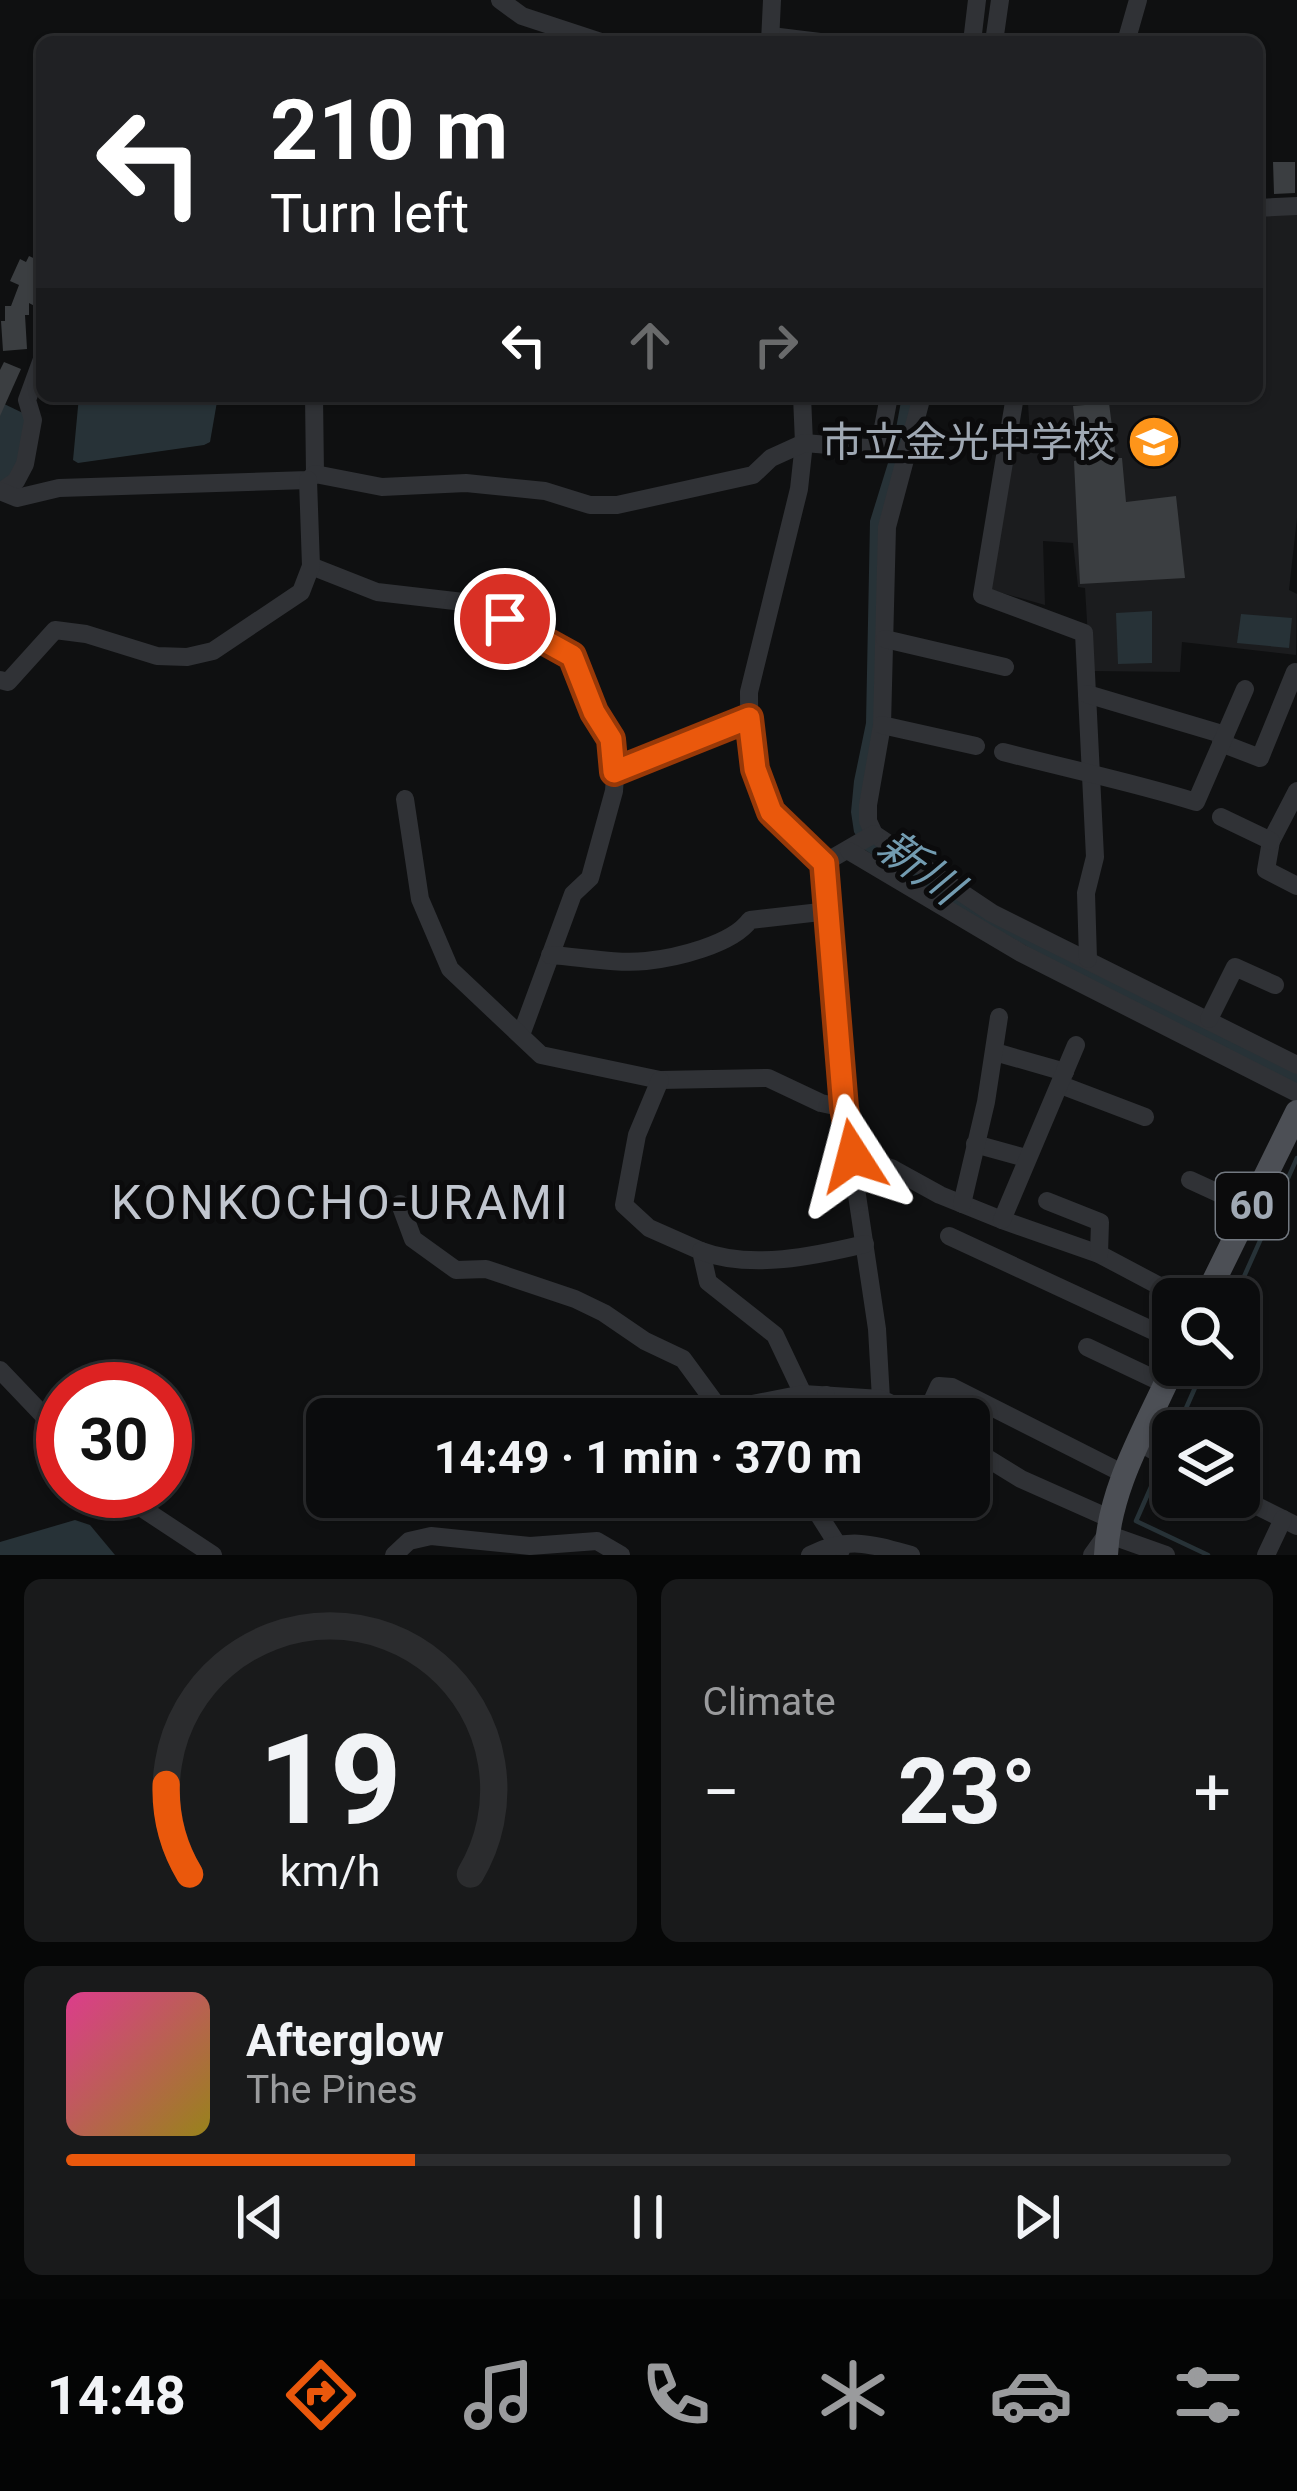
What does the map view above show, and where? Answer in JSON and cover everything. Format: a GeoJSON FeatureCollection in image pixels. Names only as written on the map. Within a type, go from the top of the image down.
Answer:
{"type":"FeatureCollection","features":[{"type":"Feature","properties":{"kind":"main road","name":"60"},"geometry":{"type":"LineString","coordinates":[[1216,1278],[1297,1112]]}},
{"type":"Feature","properties":{"kind":"main road"},"geometry":{"type":"LineString","coordinates":[[1104,1541],[1124,1474],[1152,1459]]}},
{"type":"Feature","properties":{"kind":"street"},"geometry":{"type":"LineString","coordinates":[[500,0],[522,16],[580,36]]}},
{"type":"Feature","properties":{"kind":"street"},"geometry":{"type":"LineString","coordinates":[[771,36],[772,0]]}},
{"type":"Feature","properties":{"kind":"street"},"geometry":{"type":"LineString","coordinates":[[973,36],[977,0]]}},
{"type":"Feature","properties":{"kind":"street"},"geometry":{"type":"LineString","coordinates":[[995,36],[1000,0]]}},
{"type":"Feature","properties":{"kind":"street"},"geometry":{"type":"LineString","coordinates":[[1128,36],[1138,0]]}},
{"type":"Feature","properties":{"kind":"street"},"geometry":{"type":"LineString","coordinates":[[1263,208],[1297,206]]}},
{"type":"Feature","properties":{"kind":"street"},"geometry":{"type":"LineString","coordinates":[[36,375],[27,400],[33,420],[26,464],[16,481],[2,490],[16,498],[58,488],[312,477],[382,487],[466,483],[545,491],[590,505],[617,505],[753,476],[771,458],[804,443],[879,449],[908,458]]}},
{"type":"Feature","properties":{"kind":"street"},"geometry":{"type":"LineString","coordinates":[[0,680],[8,682],[55,630],[86,634],[157,656],[187,657],[213,651],[301,592],[311,566],[314,402]]}},
{"type":"Feature","properties":{"kind":"street"},"geometry":{"type":"LineString","coordinates":[[802,402],[799,489],[749,692],[749,718],[755,769],[771,812],[824,863],[844,1108],[865,1244],[881,1398]]}},
{"type":"Feature","properties":{"kind":"street"},"geometry":{"type":"LineString","coordinates":[[879,449],[888,402]]}},
{"type":"Feature","properties":{"kind":"street"},"geometry":{"type":"LineString","coordinates":[[921,402],[887,527],[882,725],[868,805],[874,834],[992,913],[1297,1065]]}},
{"type":"Feature","properties":{"kind":"street"},"geometry":{"type":"LineString","coordinates":[[1014,402],[982,595],[1084,633],[1095,857],[1086,893],[1088,959]]}},
{"type":"Feature","properties":{"kind":"street"},"geometry":{"type":"LineString","coordinates":[[311,566],[377,592],[472,603],[538,634],[572,656],[594,712],[611,739],[614,791],[590,878],[573,894],[521,1035]]}},
{"type":"Feature","properties":{"kind":"street"},"geometry":{"type":"LineString","coordinates":[[885,639],[1005,667]]}},
{"type":"Feature","properties":{"kind":"street"},"geometry":{"type":"LineString","coordinates":[[1087,694],[1223,739],[1260,758],[1295,672]]}},
{"type":"Feature","properties":{"kind":"street"},"geometry":{"type":"LineString","coordinates":[[1003,752],[1130,781],[1196,802],[1245,689]]}},
{"type":"Feature","properties":{"kind":"street"},"geometry":{"type":"LineString","coordinates":[[614,772],[749,718]]}},
{"type":"Feature","properties":{"kind":"street"},"geometry":{"type":"LineString","coordinates":[[882,725],[976,746]]}},
{"type":"Feature","properties":{"kind":"street"},"geometry":{"type":"LineString","coordinates":[[1297,791],[1271,841],[1266,870],[1297,886]]}},
{"type":"Feature","properties":{"kind":"street"},"geometry":{"type":"LineString","coordinates":[[405,799],[421,898],[450,969],[541,1055],[660,1079],[768,1078],[821,1103],[844,1108]]}},
{"type":"Feature","properties":{"kind":"street"},"geometry":{"type":"LineString","coordinates":[[1221,818],[1271,841]]}},
{"type":"Feature","properties":{"kind":"street"},"geometry":{"type":"LineString","coordinates":[[824,863],[874,834]]}},
{"type":"Feature","properties":{"kind":"street"},"geometry":{"type":"LineString","coordinates":[[849,851],[1021,953],[1297,1093]]}},
{"type":"Feature","properties":{"kind":"street"},"geometry":{"type":"LineString","coordinates":[[550,955],[645,961],[719,941],[750,920],[829,911]]}},
{"type":"Feature","properties":{"kind":"street"},"geometry":{"type":"LineString","coordinates":[[1209,1019],[1235,967],[1275,985]]}},
{"type":"Feature","properties":{"kind":"street"},"geometry":{"type":"LineString","coordinates":[[962,1204],[999,1017]]}},
{"type":"Feature","properties":{"kind":"street"},"geometry":{"type":"LineString","coordinates":[[1002,1220],[1076,1045]]}},
{"type":"Feature","properties":{"kind":"street"},"geometry":{"type":"LineString","coordinates":[[995,1052],[1145,1117]]}},
{"type":"Feature","properties":{"kind":"street"},"geometry":{"type":"LineString","coordinates":[[660,1079],[637,1136],[624,1205],[650,1228],[701,1251],[739,1258],[817,1256],[865,1244]]}},
{"type":"Feature","properties":{"kind":"street"},"geometry":{"type":"LineString","coordinates":[[975,1144],[1026,1158]]}},
{"type":"Feature","properties":{"kind":"street"},"geometry":{"type":"LineString","coordinates":[[853,1156],[891,1168],[1002,1220],[1099,1254],[1152,1282]]}},
{"type":"Feature","properties":{"kind":"street"},"geometry":{"type":"LineString","coordinates":[[1190,1180],[1251,1208]]}},
{"type":"Feature","properties":{"kind":"street"},"geometry":{"type":"LineString","coordinates":[[1047,1201],[1100,1222],[1099,1254]]}},
{"type":"Feature","properties":{"kind":"street"},"geometry":{"type":"LineString","coordinates":[[400,1204],[413,1239],[456,1270],[486,1269],[604,1313],[683,1359],[716,1404],[728,1409],[803,1394],[870,1398]]}},
{"type":"Feature","properties":{"kind":"street"},"geometry":{"type":"LineString","coordinates":[[949,1236],[1152,1330]]}},
{"type":"Feature","properties":{"kind":"street"},"geometry":{"type":"LineString","coordinates":[[701,1251],[708,1282],[775,1335],[803,1394]]}},
{"type":"Feature","properties":{"kind":"street"},"geometry":{"type":"LineString","coordinates":[[1088,1346],[1152,1369]]}},
{"type":"Feature","properties":{"kind":"street"},"geometry":{"type":"LineString","coordinates":[[0,1370],[36,1408]]}},
{"type":"Feature","properties":{"kind":"street"},"geometry":{"type":"LineString","coordinates":[[933,1398],[939,1386],[974,1398]]}},
{"type":"Feature","properties":{"kind":"street"},"geometry":{"type":"LineString","coordinates":[[826,1394],[826,1398]]}},
{"type":"Feature","properties":{"kind":"street"},"geometry":{"type":"LineString","coordinates":[[990,1406],[1124,1474]]}},
{"type":"Feature","properties":{"kind":"street"},"geometry":{"type":"LineString","coordinates":[[990,1460],[1104,1541],[1166,1555]]}},
{"type":"Feature","properties":{"kind":"street"},"geometry":{"type":"LineString","coordinates":[[1260,1507],[1290,1522],[1266,1555]]}},
{"type":"Feature","properties":{"kind":"street"},"geometry":{"type":"LineString","coordinates":[[157,1518],[213,1555]]}},
{"type":"Feature","properties":{"kind":"street"},"geometry":{"type":"LineString","coordinates":[[820,1518],[838,1548]]}},
{"type":"Feature","properties":{"kind":"street"},"geometry":{"type":"LineString","coordinates":[[394,1555],[409,1541],[431,1536],[530,1546],[597,1541],[621,1555]]}},
{"type":"Feature","properties":{"kind":"street"},"geometry":{"type":"LineString","coordinates":[[810,1555],[874,1544],[911,1555]]}},
{"type":"Feature","properties":{"kind":"shaded area","name":"市立金光中学校"},"geometry":{"type":"Polygon","coordinates":[[[1297,208],[1297,518],[1289,590],[1297,594],[1296,655],[1182,642],[1180,672],[1090,671],[1085,588],[1078,587],[1073,543],[1043,541],[1045,605],[988,589],[1013,432],[1030,435],[1028,404],[1037,402],[1263,402],[1263,209],[1297,208]]]}},
{"type":"Feature","properties":{"kind":"water"},"geometry":{"type":"Polygon","coordinates":[[[0,402],[25,414],[19,470],[0,484],[0,402]]]}},
{"type":"Feature","properties":{"kind":"water"},"geometry":{"type":"Polygon","coordinates":[[[78,402],[217,402],[210,442],[204,445],[73,460],[78,402]]]}},
{"type":"Feature","properties":{"kind":"water","name":"新川"},"geometry":{"type":"Polygon","coordinates":[[[901,402],[915,402],[883,529],[875,841],[1297,1070],[1297,1085],[1081,977],[865,850],[854,832],[851,812],[866,723],[870,521],[901,402]]]}},
{"type":"Feature","properties":{"kind":"water"},"geometry":{"type":"Polygon","coordinates":[[[1152,611],[1152,663],[1118,664],[1116,613],[1152,611]]]}},
{"type":"Feature","properties":{"kind":"water"},"geometry":{"type":"Polygon","coordinates":[[[1241,614],[1292,618],[1289,648],[1237,643],[1241,614]]]}},
{"type":"Feature","properties":{"kind":"water"},"geometry":{"type":"Polygon","coordinates":[[[75,1520],[90,1525],[115,1555],[0,1555],[0,1542],[75,1520]]]}},
{"type":"Feature","properties":{"kind":"building"},"geometry":{"type":"Polygon","coordinates":[[[1273,162],[1295,162],[1295,193],[1274,194],[1273,162]]]}},
{"type":"Feature","properties":{"kind":"building"},"geometry":{"type":"Polygon","coordinates":[[[29,256],[36,259],[36,307],[29,303],[29,315],[25,315],[27,349],[3,351],[1,321],[19,285],[10,281],[20,259],[26,262],[29,256]]]}},
{"type":"Feature","properties":{"kind":"building"},"geometry":{"type":"Polygon","coordinates":[[[4,362],[21,369],[0,416],[0,370],[4,362]]]}},
{"type":"Feature","properties":{"kind":"building"},"geometry":{"type":"Polygon","coordinates":[[[1109,403],[1126,502],[1176,496],[1185,578],[1080,584],[1074,461],[1079,460],[1073,406],[1109,403]]]}},
{"type":"Feature","properties":{"kind":"waterway"},"geometry":{"type":"LineString","coordinates":[[1243,1278],[1297,1158]]}},
{"type":"Feature","properties":{"kind":"waterway"},"geometry":{"type":"LineString","coordinates":[[1185,1410],[1196,1386]]}},
{"type":"Feature","properties":{"kind":"waterway"},"geometry":{"type":"LineString","coordinates":[[1152,1485],[1136,1521],[1208,1555]]}},
{"type":"Feature","properties":{"kind":"place","name":"市立金光中学校"},"geometry":{"type":"Point","coordinates":[1154,442]}},
{"type":"Feature","properties":{"kind":"district","name":"KONKOCHO-URAMI"},"geometry":{"type":"Point","coordinates":[341,1202]}},
{"type":"Feature","properties":{"kind":"route"},"geometry":{"type":"LineString","coordinates":[[505,619],[572,656],[594,712],[611,739],[614,772],[749,718],[755,769],[771,812],[824,863],[844,1108],[853,1156]]}}]}
